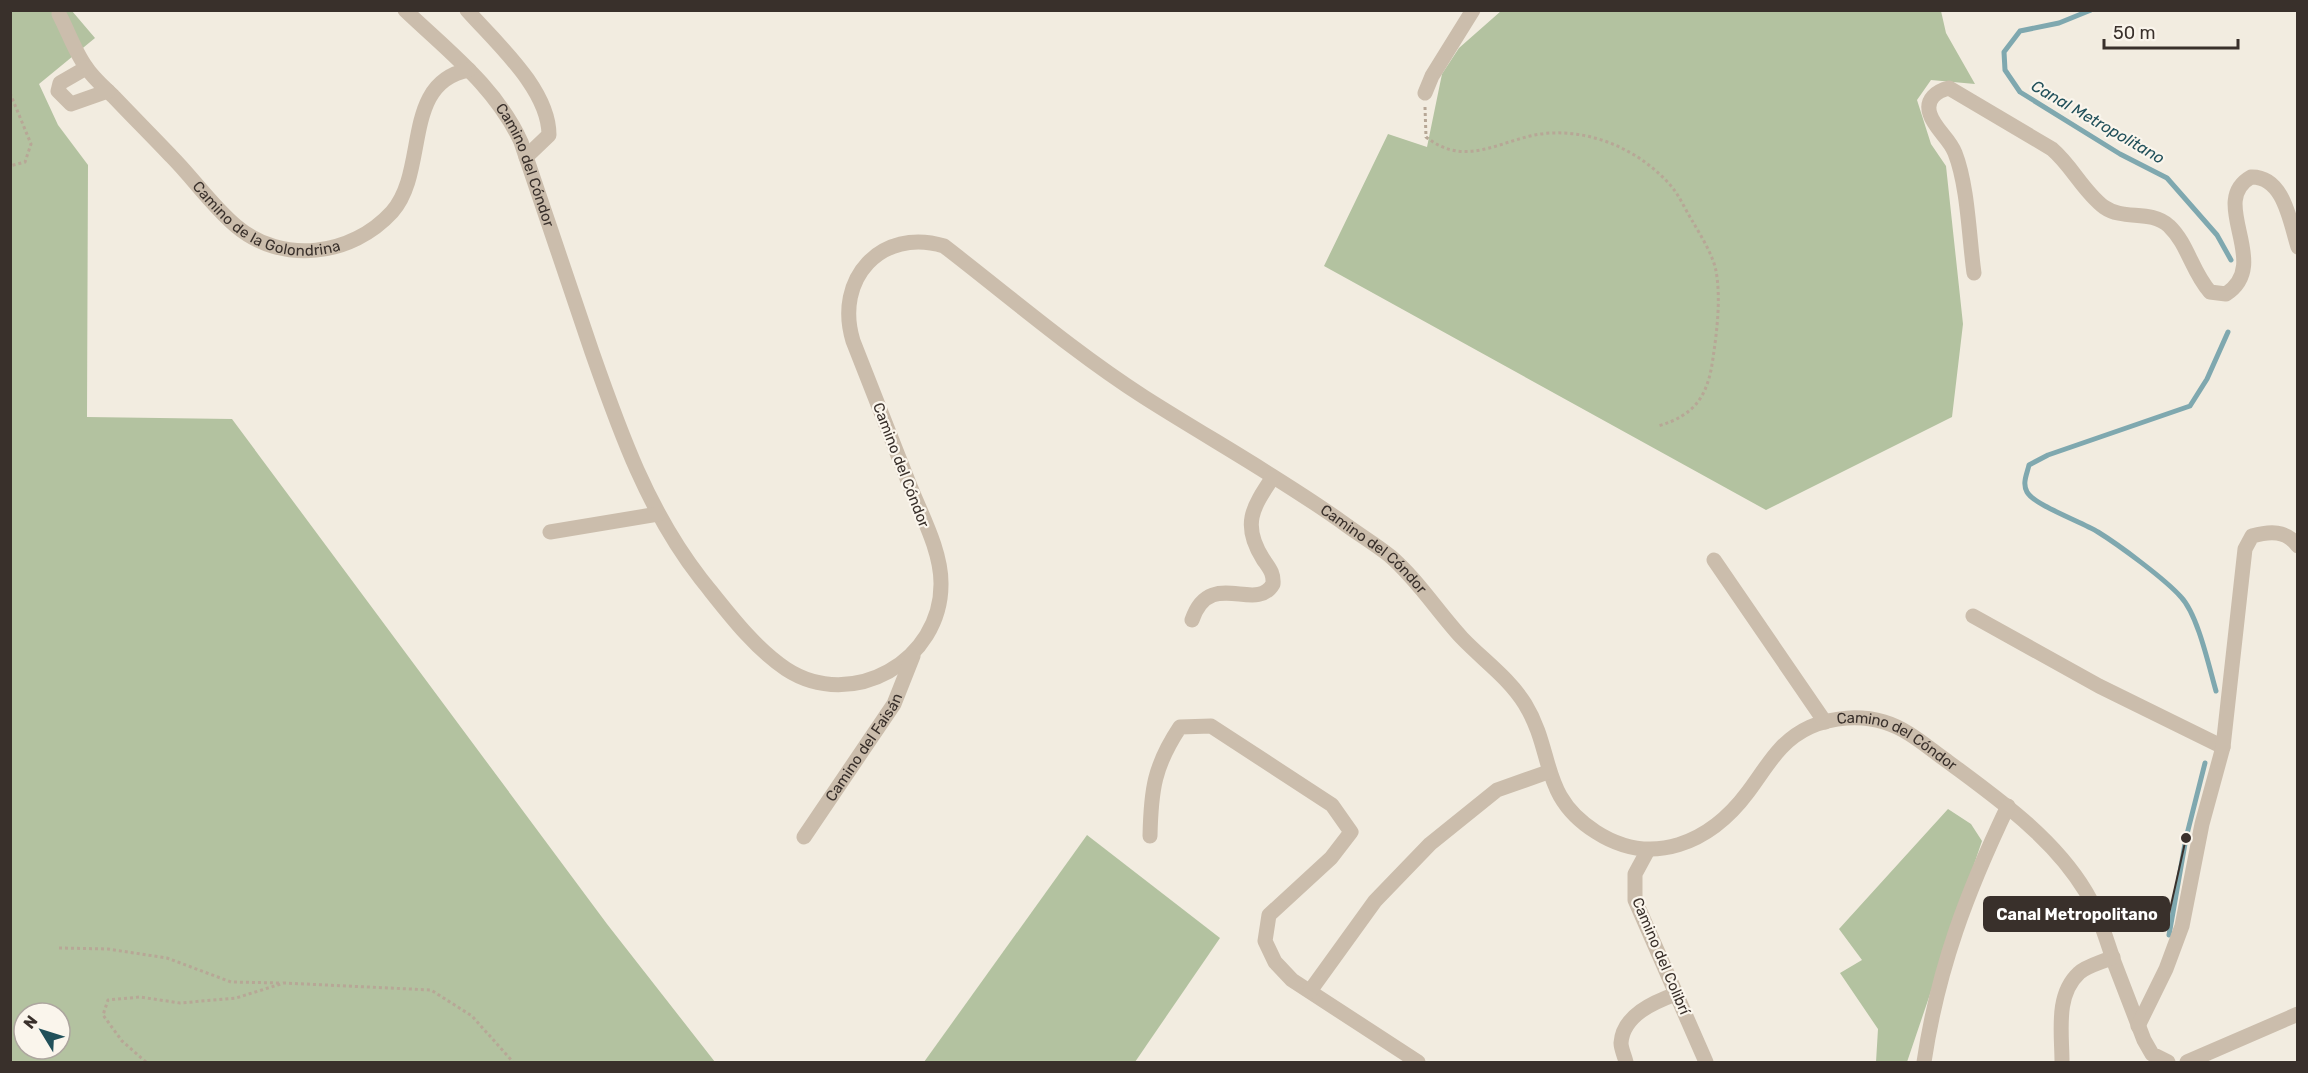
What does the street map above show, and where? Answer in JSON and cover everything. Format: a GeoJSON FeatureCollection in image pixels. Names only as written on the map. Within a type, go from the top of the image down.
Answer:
{"type":"FeatureCollection","features":[{"type":"Feature","properties":{"kind":"street","name":"Camino del Cóndor"},"geometry":{"type":"LineString","coordinates":[[405,10],[469,70],[505,111],[526,157],[602,381],[638,475],[678,546],[722,605],[787,669],[816,682],[849,685],[880,677],[893,671],[914,653],[931,628],[937,614],[941,583],[939,568],[922,515],[853,340],[847,314],[848,301],[858,276],[866,265],[887,249],[921,241],[944,246],[1068,344],[1141,395],[1273,477],[1391,558],[1464,639],[1516,690],[1537,727],[1548,772],[1563,801],[1585,824],[1614,842],[1648,850],[1664,850],[1709,829],[1736,807],[1784,744],[1810,727],[1825,722],[1856,718],[1898,727],[2008,806],[2051,846],[2074,874],[2098,914],[2147,1047],[2159,1059],[2168,1062]]}},
{"type":"Feature","properties":{"kind":"street"},"geometry":{"type":"LineString","coordinates":[[467,10],[524,74],[549,119],[549,135],[526,157]]}},
{"type":"Feature","properties":{"kind":"street"},"geometry":{"type":"LineString","coordinates":[[1425,93],[1432,76],[1473,10]]}},
{"type":"Feature","properties":{"kind":"street","name":"Camino de la Golondrina"},"geometry":{"type":"LineString","coordinates":[[59,14],[86,68],[238,228],[259,240],[282,248],[314,250],[346,244],[361,237],[393,210],[401,200],[413,169],[427,99],[446,78],[469,70]]}},
{"type":"Feature","properties":{"kind":"street"},"geometry":{"type":"LineString","coordinates":[[86,68],[60,82],[58,91],[71,104],[108,91]]}},
{"type":"Feature","properties":{"kind":"street"},"geometry":{"type":"LineString","coordinates":[[1974,273],[1965,201],[1955,152],[1930,114],[1930,100],[1937,91],[1949,88],[2052,149],[2067,161],[2095,199],[2106,208],[2120,214],[2156,217],[2168,225],[2179,238],[2201,282],[2210,292],[2226,294],[2242,278],[2244,253],[2234,201],[2239,187],[2251,177],[2264,179],[2277,190],[2286,207],[2298,247]]}},
{"type":"Feature","properties":{"kind":"street"},"geometry":{"type":"LineString","coordinates":[[1192,620],[1200,604],[1214,594],[1229,591],[1258,596],[1270,590],[1274,577],[1253,539],[1251,517],[1254,506],[1273,477]]}},
{"type":"Feature","properties":{"kind":"street"},"geometry":{"type":"LineString","coordinates":[[550,532],[658,514]]}},
{"type":"Feature","properties":{"kind":"street"},"geometry":{"type":"LineString","coordinates":[[2138,1026],[2166,969],[2182,926],[2202,824],[2223,747],[2245,549],[2252,536],[2268,531],[2283,534],[2298,546]]}},
{"type":"Feature","properties":{"kind":"street"},"geometry":{"type":"LineString","coordinates":[[1714,560],[1825,722]]}},
{"type":"Feature","properties":{"kind":"street"},"geometry":{"type":"LineString","coordinates":[[1973,616],[2099,686],[2223,747]]}},
{"type":"Feature","properties":{"kind":"street","name":"Camino del Faisán"},"geometry":{"type":"LineString","coordinates":[[804,837],[894,704],[914,653]]}},
{"type":"Feature","properties":{"kind":"street"},"geometry":{"type":"LineString","coordinates":[[1150,836],[1152,789],[1165,750],[1180,727],[1211,726],[1332,805],[1351,832],[1331,858],[1269,915],[1265,941],[1275,962],[1292,980],[1418,1062]]}},
{"type":"Feature","properties":{"kind":"street"},"geometry":{"type":"LineString","coordinates":[[1310,991],[1329,960],[1375,902],[1430,844],[1497,790],[1548,772]]}},
{"type":"Feature","properties":{"kind":"street"},"geometry":{"type":"LineString","coordinates":[[1924,1062],[1932,1008],[1958,917],[2008,806]]}},
{"type":"Feature","properties":{"kind":"street","name":"Camino del Colibrí"},"geometry":{"type":"LineString","coordinates":[[1648,850],[1635,874],[1635,900],[1706,1062]]}},
{"type":"Feature","properties":{"kind":"street"},"geometry":{"type":"LineString","coordinates":[[2062,1062],[2061,1010],[2068,988],[2079,972],[2113,957]]}},
{"type":"Feature","properties":{"kind":"street"},"geometry":{"type":"LineString","coordinates":[[1626,1062],[1621,1043],[1630,1022],[1648,1004],[1676,994]]}},
{"type":"Feature","properties":{"kind":"street"},"geometry":{"type":"LineString","coordinates":[[2187,1062],[2298,1014]]}},
{"type":"Feature","properties":{"kind":"path"},"geometry":{"type":"LineString","coordinates":[[10,93],[31,144],[25,162],[10,166]]}},
{"type":"Feature","properties":{"kind":"path"},"geometry":{"type":"LineString","coordinates":[[1425,93],[1426,137],[1437,146],[1455,152],[1482,152],[1507,142],[1551,133],[1592,136],[1634,154],[1672,187],[1699,232],[1716,270],[1717,332],[1711,378],[1701,401],[1677,420],[1658,426]]}},
{"type":"Feature","properties":{"kind":"path"},"geometry":{"type":"LineString","coordinates":[[59,948],[108,949],[167,958],[231,982],[431,990],[472,1016],[513,1062]]}},
{"type":"Feature","properties":{"kind":"path"},"geometry":{"type":"LineString","coordinates":[[146,1062],[122,1041],[103,1016],[108,1000],[141,997],[180,1003],[225,999],[284,983]]}},
{"type":"Feature","properties":{"kind":"green space"},"geometry":{"type":"Polygon","coordinates":[[[11,11],[72,11],[95,38],[39,84],[58,125],[88,165],[87,417],[232,419],[607,924],[715,1062],[11,1062],[11,11]]]}},
{"type":"Feature","properties":{"kind":"green space"},"geometry":{"type":"Polygon","coordinates":[[[1501,11],[1941,11],[1946,33],[1975,84],[1931,80],[1917,100],[1931,144],[1946,166],[1963,324],[1952,417],[1766,510],[1324,266],[1388,134],[1427,147],[1442,74],[1459,48],[1501,11]]]}},
{"type":"Feature","properties":{"kind":"green space"},"geometry":{"type":"Polygon","coordinates":[[[1948,809],[1971,824],[1982,841],[1907,1062],[1876,1062],[1878,1029],[1840,973],[1862,960],[1839,929],[1948,809]]]}},
{"type":"Feature","properties":{"kind":"green space"},"geometry":{"type":"Polygon","coordinates":[[[1087,835],[1220,938],[1135,1062],[924,1062],[1087,835]]]}},
{"type":"Feature","properties":{"kind":"waterway","name":"Canal Metropolitano"},"geometry":{"type":"LineString","coordinates":[[2091,10],[2059,23],[2020,31],[2004,52],[2005,70],[2020,92],[2120,154],[2167,178],[2217,235],[2231,260]]}},
{"type":"Feature","properties":{"kind":"waterway","name":"Canal Metropolitano"},"geometry":{"type":"LineString","coordinates":[[2216,691],[2198,628],[2181,597],[2153,572],[2107,538],[2031,497],[2027,492],[2025,482],[2029,465],[2048,455],[2190,406],[2207,379],[2228,332]]}},
{"type":"Feature","properties":{"kind":"waterway","name":"Canal Metropolitano"},"geometry":{"type":"LineString","coordinates":[[2169,935],[2186,838],[2205,763]]}},
{"type":"Feature","properties":{"kind":"place","name":"Canal Metropolitano"},"geometry":{"type":"Point","coordinates":[2186,838]}}]}
